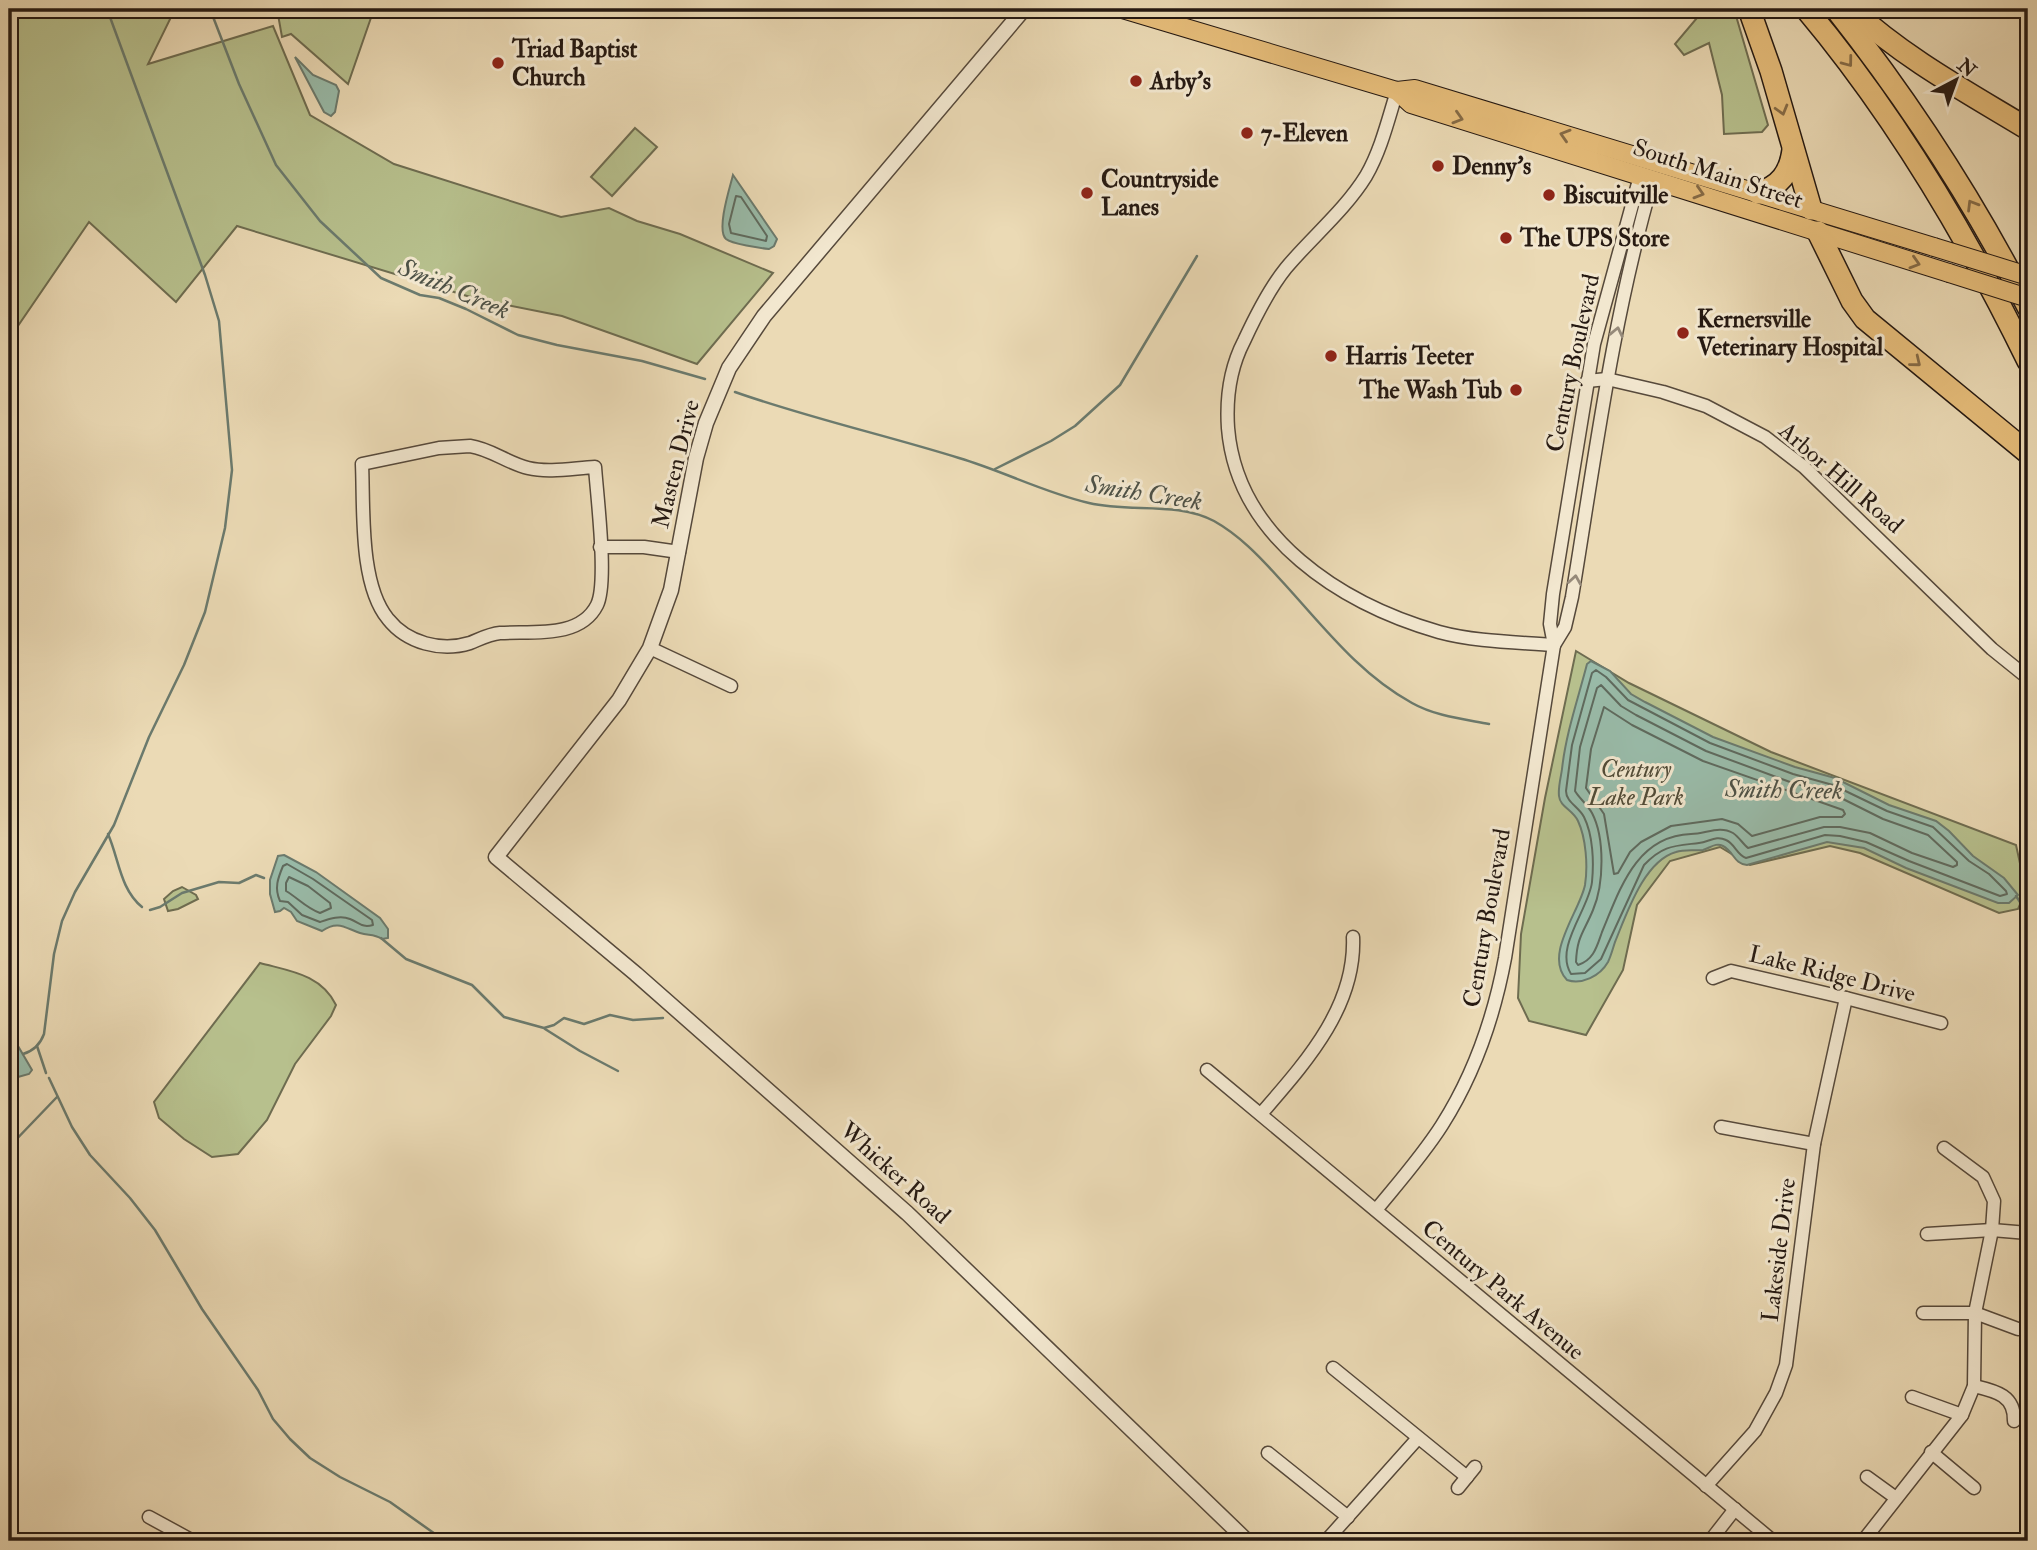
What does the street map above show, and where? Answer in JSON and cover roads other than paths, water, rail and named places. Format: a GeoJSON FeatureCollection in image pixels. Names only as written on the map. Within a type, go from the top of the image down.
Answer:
{"type":"FeatureCollection","features":[{"type":"Feature","properties":{"kind":"highway"},"geometry":{"type":"LineString","coordinates":[[1749,9],[1811,209]]}},
{"type":"Feature","properties":{"kind":"highway"},"geometry":{"type":"LineString","coordinates":[[1805,9],[1876,100],[1934,188],[1979,265],[2028,361]]}},
{"type":"Feature","properties":{"kind":"highway"},"geometry":{"type":"LineString","coordinates":[[1836,9],[1925,130],[1980,219],[2028,307]]}},
{"type":"Feature","properties":{"kind":"highway"},"geometry":{"type":"LineString","coordinates":[[1851,9],[1920,63],[2028,129]]}},
{"type":"Feature","properties":{"kind":"highway"},"geometry":{"type":"LineString","coordinates":[[1758,192],[1770,189],[1786,175],[1793,148]]}},
{"type":"Feature","properties":{"kind":"highway"},"geometry":{"type":"LineString","coordinates":[[1818,232],[1852,301],[1865,319],[2028,453]]}},
{"type":"Feature","properties":{"kind":"main road","name":"South Main Street"},"geometry":{"type":"LineString","coordinates":[[1122,9],[1397,91],[1415,89],[2028,276]]}},
{"type":"Feature","properties":{"kind":"main road","name":"South Main Street"},"geometry":{"type":"LineString","coordinates":[[1397,91],[1411,104],[2028,298]]}},
{"type":"Feature","properties":{"kind":"main road"},"geometry":{"type":"LineString","coordinates":[[1811,209],[1818,232]]}},
{"type":"Feature","properties":{"kind":"street","name":"Masten Drive"},"geometry":{"type":"LineString","coordinates":[[496,857],[613,708],[650,648],[665,610],[701,439],[720,387],[740,349],[772,307],[1024,9]]}},
{"type":"Feature","properties":{"kind":"street"},"geometry":{"type":"LineString","coordinates":[[1397,91],[1380,144],[1365,177],[1279,277],[1243,342],[1233,369],[1228,401],[1229,437],[1236,471],[1249,500],[1272,532],[1312,570],[1344,593],[1424,627],[1450,635],[1555,645]]}},
{"type":"Feature","properties":{"kind":"street","name":"Century Boulevard"},"geometry":{"type":"LineString","coordinates":[[1555,645],[1550,624],[1587,381],[1619,248],[1647,178]]}},
{"type":"Feature","properties":{"kind":"street","name":"Century Boulevard"},"geometry":{"type":"LineString","coordinates":[[1376,1210],[1443,1124],[1467,1079],[1490,1021],[1505,958],[1555,645],[1565,627],[1607,379],[1647,178]]}},
{"type":"Feature","properties":{"kind":"street"},"geometry":{"type":"LineString","coordinates":[[1619,248],[1634,253]]}},
{"type":"Feature","properties":{"kind":"street","name":"Arbor Hill Road"},"geometry":{"type":"LineString","coordinates":[[1587,381],[1607,379],[1663,392],[1706,406],[1765,437],[1787,453],[1992,649],[2028,678]]}},
{"type":"Feature","properties":{"kind":"street"},"geometry":{"type":"LineString","coordinates":[[470,446],[491,451],[528,468],[540,470],[595,467],[600,547],[600,598],[596,608],[582,622],[537,633],[488,635],[457,646],[437,646],[417,641],[387,619],[374,595],[367,559],[362,464],[439,448],[470,446]]}},
{"type":"Feature","properties":{"kind":"street"},"geometry":{"type":"LineString","coordinates":[[600,547],[644,547],[679,552]]}},
{"type":"Feature","properties":{"kind":"street"},"geometry":{"type":"LineString","coordinates":[[1560,550],[1579,555]]}},
{"type":"Feature","properties":{"kind":"street"},"geometry":{"type":"LineString","coordinates":[[650,648],[731,687]]}},
{"type":"Feature","properties":{"kind":"street","name":"Whicker Road"},"geometry":{"type":"LineString","coordinates":[[496,857],[612,953],[907,1213],[1247,1541]]}},
{"type":"Feature","properties":{"kind":"street"},"geometry":{"type":"LineString","coordinates":[[1261,1114],[1305,1063],[1329,1026],[1350,972],[1353,937]]}},
{"type":"Feature","properties":{"kind":"street","name":"Lake Ridge Drive"},"geometry":{"type":"LineString","coordinates":[[1713,978],[1731,971],[1941,1023]]}},
{"type":"Feature","properties":{"kind":"street","name":"Lakeside Drive"},"geometry":{"type":"LineString","coordinates":[[1706,1486],[1755,1431],[1776,1393],[1786,1365],[1814,1144],[1846,998]]}},
{"type":"Feature","properties":{"kind":"street","name":"Century Park Avenue"},"geometry":{"type":"LineString","coordinates":[[1208,1070],[1773,1541]]}},
{"type":"Feature","properties":{"kind":"street"},"geometry":{"type":"LineString","coordinates":[[1721,1127],[1814,1144]]}},
{"type":"Feature","properties":{"kind":"street"},"geometry":{"type":"LineString","coordinates":[[1863,1541],[1931,1451],[1962,1415],[1973,1386],[1975,1313],[1992,1230],[1994,1201],[1988,1184],[1973,1168],[1944,1147]]}},
{"type":"Feature","properties":{"kind":"street"},"geometry":{"type":"LineString","coordinates":[[1927,1234],[1992,1230],[2028,1233]]}},
{"type":"Feature","properties":{"kind":"street"},"geometry":{"type":"LineString","coordinates":[[1923,1312],[1975,1313],[2018,1329]]}},
{"type":"Feature","properties":{"kind":"street"},"geometry":{"type":"LineString","coordinates":[[1333,1368],[1418,1438],[1471,1472],[1458,1488]]}},
{"type":"Feature","properties":{"kind":"street"},"geometry":{"type":"LineString","coordinates":[[1973,1386],[2006,1397],[2014,1408],[2014,1421]]}},
{"type":"Feature","properties":{"kind":"street"},"geometry":{"type":"LineString","coordinates":[[1912,1397],[1962,1415]]}},
{"type":"Feature","properties":{"kind":"street"},"geometry":{"type":"LineString","coordinates":[[1326,1541],[1418,1438]]}},
{"type":"Feature","properties":{"kind":"street"},"geometry":{"type":"LineString","coordinates":[[1931,1451],[1974,1489]]}},
{"type":"Feature","properties":{"kind":"street"},"geometry":{"type":"LineString","coordinates":[[1268,1453],[1348,1517]]}},
{"type":"Feature","properties":{"kind":"street"},"geometry":{"type":"LineString","coordinates":[[1867,1477],[1896,1498]]}},
{"type":"Feature","properties":{"kind":"street"},"geometry":{"type":"LineString","coordinates":[[1710,1541],[1735,1510]]}},
{"type":"Feature","properties":{"kind":"street"},"geometry":{"type":"LineString","coordinates":[[149,1517],[193,1541]]}},
{"type":"Feature","properties":{"kind":"water"},"geometry":{"type":"Polygon","coordinates":[[[295,57],[313,75],[336,85],[339,91],[335,112],[331,116],[324,112],[295,57]]]}},
{"type":"Feature","properties":{"kind":"water"},"geometry":{"type":"Polygon","coordinates":[[[733,175],[777,239],[769,249],[734,243],[723,234],[725,208],[733,175]]]}},
{"type":"Feature","properties":{"kind":"water","name":"Century Lake Park"},"geometry":{"type":"Polygon","coordinates":[[[1591,661],[1610,671],[1631,694],[1713,737],[1795,767],[1835,778],[1889,805],[1936,821],[1973,856],[2004,878],[2018,895],[2009,903],[1998,903],[1906,868],[1864,848],[1827,842],[1747,865],[1739,862],[1727,848],[1720,845],[1703,850],[1679,851],[1665,857],[1646,877],[1631,903],[1605,967],[1584,980],[1567,980],[1561,970],[1559,958],[1565,933],[1582,896],[1586,861],[1581,828],[1576,817],[1562,803],[1559,789],[1569,729],[1587,664],[1591,661]]]}},
{"type":"Feature","properties":{"kind":"water"},"geometry":{"type":"Polygon","coordinates":[[[284,855],[316,872],[380,918],[388,929],[388,938],[382,939],[337,925],[322,931],[297,921],[291,912],[284,908],[275,912],[270,894],[270,880],[278,856],[284,855]]]}},
{"type":"Feature","properties":{"kind":"water"},"geometry":{"type":"Polygon","coordinates":[[[9,1040],[18,1046],[32,1070],[9,1083],[9,1040]]]}},
{"type":"Feature","properties":{"kind":"waterway"},"geometry":{"type":"LineString","coordinates":[[23,1054],[36,1047],[44,1034],[54,954],[62,921],[75,892],[114,825],[149,737],[184,665],[205,612],[225,528],[232,470],[219,321],[205,275],[107,9]]}},
{"type":"Feature","properties":{"kind":"waterway","name":"Smith Creek"},"geometry":{"type":"LineString","coordinates":[[210,9],[239,84],[276,165],[320,221],[381,278],[420,295],[439,298],[466,309],[518,335],[642,361],[705,379]]}},
{"type":"Feature","properties":{"kind":"waterway"},"geometry":{"type":"LineString","coordinates":[[995,469],[1075,426],[1120,385],[1197,256]]}},
{"type":"Feature","properties":{"kind":"waterway","name":"Smith Creek"},"geometry":{"type":"LineString","coordinates":[[735,392],[959,458],[1073,499],[1105,506],[1184,511],[1214,521],[1256,554],[1340,646],[1392,691],[1430,711],[1489,724]]}},
{"type":"Feature","properties":{"kind":"waterway"},"geometry":{"type":"LineString","coordinates":[[108,834],[124,883],[142,907]]}},
{"type":"Feature","properties":{"kind":"waterway"},"geometry":{"type":"LineString","coordinates":[[150,910],[182,893],[219,882],[239,883],[256,875],[264,878]]}},
{"type":"Feature","properties":{"kind":"waterway","name":"Smith Creek"},"geometry":{"type":"LineString","coordinates":[[2016,896],[2028,914]]}},
{"type":"Feature","properties":{"kind":"waterway"},"geometry":{"type":"LineString","coordinates":[[381,938],[406,959],[472,985],[504,1017],[544,1028],[564,1018],[584,1024],[610,1015],[633,1020],[663,1018]]}},
{"type":"Feature","properties":{"kind":"waterway"},"geometry":{"type":"LineString","coordinates":[[545,1029],[618,1071]]}},
{"type":"Feature","properties":{"kind":"waterway"},"geometry":{"type":"LineString","coordinates":[[37,1046],[46,1073]]}},
{"type":"Feature","properties":{"kind":"waterway"},"geometry":{"type":"LineString","coordinates":[[49,1078],[72,1127],[90,1155],[155,1230],[202,1309],[258,1390],[273,1419],[290,1439],[310,1458],[340,1477],[390,1502],[445,1541]]}},
{"type":"Feature","properties":{"kind":"waterway"},"geometry":{"type":"LineString","coordinates":[[9,1147],[57,1097]]}},
{"type":"Feature","properties":{"kind":"place","name":"Triad Baptist Church"},"geometry":{"type":"Point","coordinates":[498,63]}},
{"type":"Feature","properties":{"kind":"place","name":"Arby's"},"geometry":{"type":"Point","coordinates":[1136,81]}},
{"type":"Feature","properties":{"kind":"place","name":"7-Eleven"},"geometry":{"type":"Point","coordinates":[1247,133]}},
{"type":"Feature","properties":{"kind":"place","name":"Denny's"},"geometry":{"type":"Point","coordinates":[1438,166]}},
{"type":"Feature","properties":{"kind":"place","name":"Countryside Lanes"},"geometry":{"type":"Point","coordinates":[1087,193]}},
{"type":"Feature","properties":{"kind":"place","name":"Biscuitville"},"geometry":{"type":"Point","coordinates":[1549,195]}},
{"type":"Feature","properties":{"kind":"place","name":"The UPS Store"},"geometry":{"type":"Point","coordinates":[1506,238]}},
{"type":"Feature","properties":{"kind":"place","name":"Kernersville Veterinary Hospital"},"geometry":{"type":"Point","coordinates":[1683,333]}},
{"type":"Feature","properties":{"kind":"place","name":"Harris Teeter"},"geometry":{"type":"Point","coordinates":[1331,356]}},
{"type":"Feature","properties":{"kind":"place","name":"The Wash Tub"},"geometry":{"type":"Point","coordinates":[1516,390]}}]}
